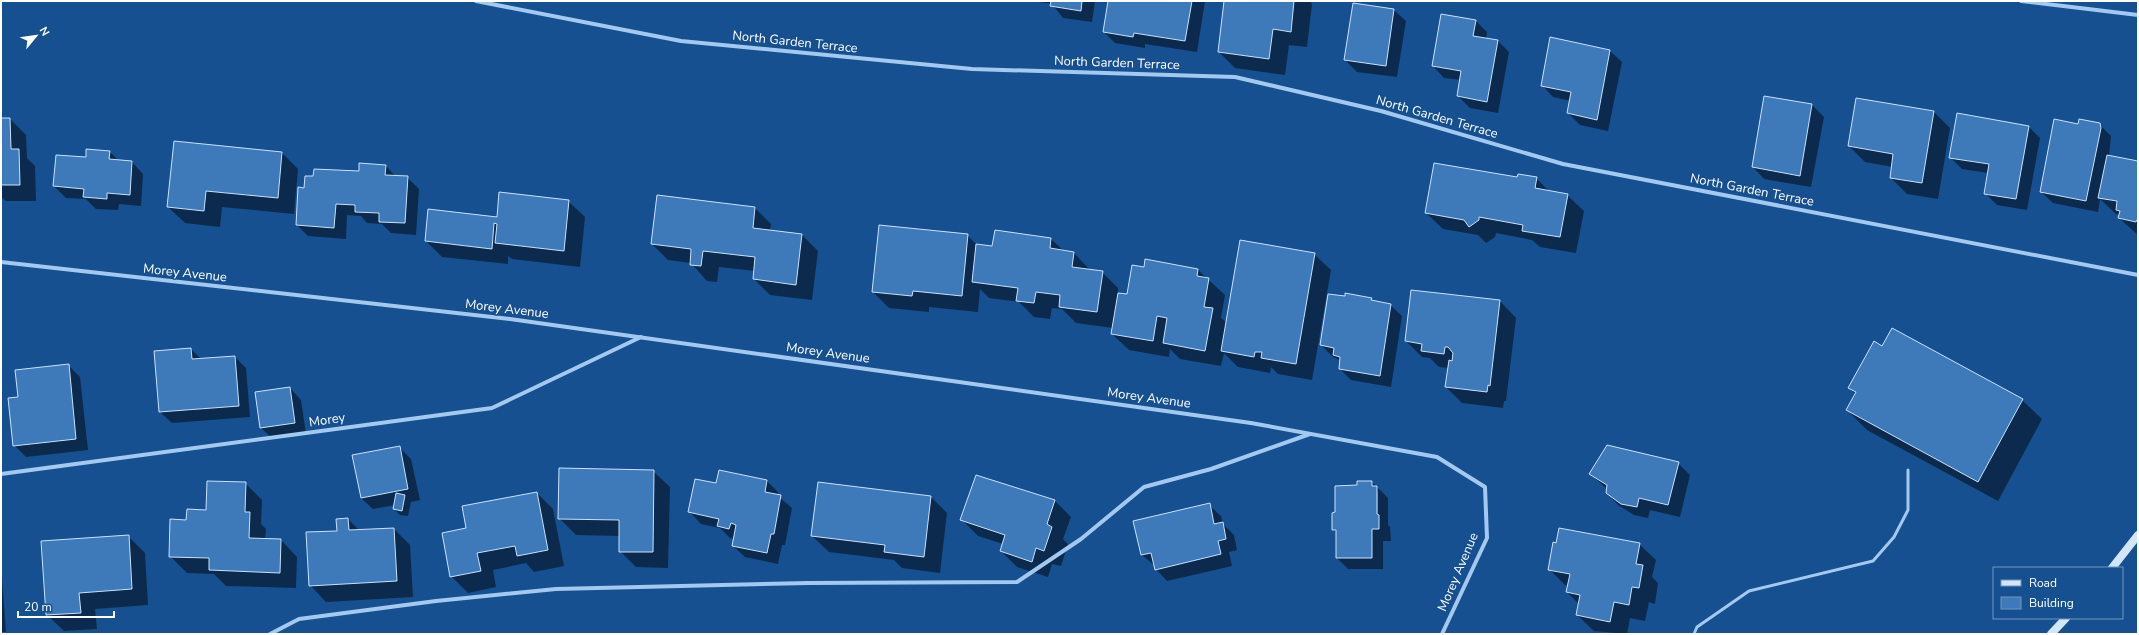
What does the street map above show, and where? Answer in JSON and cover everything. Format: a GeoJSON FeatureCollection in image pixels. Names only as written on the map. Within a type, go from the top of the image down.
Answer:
{"type":"FeatureCollection","features":[{"type":"Feature","properties":{"kind":"street","name":"North Garden Terrace"},"geometry":{"type":"LineString","coordinates":[[476,1],[680,41],[972,69],[1235,77],[1381,111],[1563,164],[2138,276]]}},
{"type":"Feature","properties":{"kind":"street"},"geometry":{"type":"LineString","coordinates":[[2021,1],[2138,15]]}},
{"type":"Feature","properties":{"kind":"street","name":"Morey Avenue"},"geometry":{"type":"LineString","coordinates":[[1,262],[510,319],[1251,423],[1437,457],[1485,487],[1487,538],[1442,634]]}},
{"type":"Feature","properties":{"kind":"street","name":"Morey"},"geometry":{"type":"LineString","coordinates":[[1,474],[492,408],[641,337]]}},
{"type":"Feature","properties":{"kind":"street"},"geometry":{"type":"LineString","coordinates":[[270,634],[299,619],[436,601],[556,588],[808,583],[1017,582],[1080,539],[1144,487],[1211,469],[1310,434]]}},
{"type":"Feature","properties":{"kind":"street"},"geometry":{"type":"LineString","coordinates":[[2113,567],[2138,535]]}},
{"type":"Feature","properties":{"kind":"street"},"geometry":{"type":"LineString","coordinates":[[2051,634],[2065,619]]}},
{"type":"Feature","properties":{"kind":"lane"},"geometry":{"type":"LineString","coordinates":[[1694,634],[1697,627],[1748,590],[1872,561],[1894,537],[1908,510],[1908,470]]}},
{"type":"Feature","properties":{"kind":"building"},"geometry":{"type":"Polygon","coordinates":[[[1051,1],[1082,1],[1081,11],[1050,6],[1051,1]]]}},
{"type":"Feature","properties":{"kind":"building"},"geometry":{"type":"Polygon","coordinates":[[[1108,1],[1192,1],[1185,41],[1134,33],[1133,37],[1103,32],[1108,1]]]}},
{"type":"Feature","properties":{"kind":"building"},"geometry":{"type":"Polygon","coordinates":[[[1224,1],[1294,1],[1291,32],[1273,29],[1269,59],[1218,52],[1224,1]]]}},
{"type":"Feature","properties":{"kind":"building"},"geometry":{"type":"Polygon","coordinates":[[[1353,3],[1394,9],[1386,66],[1344,60],[1353,3]]]}},
{"type":"Feature","properties":{"kind":"building"},"geometry":{"type":"Polygon","coordinates":[[[1441,14],[1476,20],[1473,36],[1498,40],[1487,102],[1457,96],[1461,71],[1432,66],[1441,14]]]}},
{"type":"Feature","properties":{"kind":"building"},"geometry":{"type":"Polygon","coordinates":[[[1550,37],[1610,50],[1597,120],[1567,113],[1571,92],[1541,86],[1550,37]]]}},
{"type":"Feature","properties":{"kind":"building"},"geometry":{"type":"Polygon","coordinates":[[[1764,96],[1812,104],[1800,176],[1752,167],[1764,96]]]}},
{"type":"Feature","properties":{"kind":"building"},"geometry":{"type":"Polygon","coordinates":[[[1856,98],[1934,111],[1922,183],[1890,178],[1893,154],[1848,146],[1856,98]]]}},
{"type":"Feature","properties":{"kind":"building"},"geometry":{"type":"Polygon","coordinates":[[[1957,113],[2029,126],[2016,199],[1984,194],[1989,164],[1949,158],[1957,113]]]}},
{"type":"Feature","properties":{"kind":"building"},"geometry":{"type":"Polygon","coordinates":[[[1,118],[10,118],[11,149],[19,149],[20,185],[1,185],[1,118]]]}},
{"type":"Feature","properties":{"kind":"building"},"geometry":{"type":"Polygon","coordinates":[[[2054,119],[2078,124],[2079,119],[2100,123],[2101,128],[2086,201],[2040,192],[2054,119]]]}},
{"type":"Feature","properties":{"kind":"building"},"geometry":{"type":"Polygon","coordinates":[[[174,141],[282,152],[278,198],[206,191],[204,211],[167,207],[174,141]]]}},
{"type":"Feature","properties":{"kind":"building"},"geometry":{"type":"Polygon","coordinates":[[[86,149],[110,151],[109,159],[132,161],[130,195],[107,193],[107,199],[83,197],[84,189],[53,186],[56,155],[86,157],[86,149]]]}},
{"type":"Feature","properties":{"kind":"building"},"geometry":{"type":"Polygon","coordinates":[[[2107,155],[2138,161],[2138,218],[2136,222],[2118,218],[2120,211],[2116,210],[2117,201],[2098,198],[2107,155]]]}},
{"type":"Feature","properties":{"kind":"building"},"geometry":{"type":"Polygon","coordinates":[[[359,163],[386,165],[385,175],[408,176],[405,223],[379,222],[379,213],[355,212],[355,205],[336,204],[334,228],[296,225],[298,187],[304,188],[305,176],[313,176],[314,169],[359,171],[359,163]]]}},
{"type":"Feature","properties":{"kind":"building"},"geometry":{"type":"Polygon","coordinates":[[[1434,163],[1517,177],[1518,174],[1537,177],[1535,188],[1568,194],[1560,237],[1522,231],[1523,225],[1479,217],[1479,220],[1469,227],[1464,220],[1425,213],[1434,163]]]}},
{"type":"Feature","properties":{"kind":"building"},"geometry":{"type":"Polygon","coordinates":[[[499,192],[569,200],[564,251],[495,243],[497,224],[494,223],[492,249],[425,241],[428,209],[497,217],[499,192]]]}},
{"type":"Feature","properties":{"kind":"building"},"geometry":{"type":"Polygon","coordinates":[[[657,195],[755,207],[753,228],[802,234],[796,285],[753,279],[755,257],[703,251],[701,266],[690,265],[691,249],[651,244],[657,195]]]}},
{"type":"Feature","properties":{"kind":"building"},"geometry":{"type":"Polygon","coordinates":[[[879,225],[968,234],[962,296],[913,291],[912,296],[872,292],[879,225]]]}},
{"type":"Feature","properties":{"kind":"building"},"geometry":{"type":"Polygon","coordinates":[[[995,230],[1051,238],[1050,248],[1074,252],[1072,267],[1103,271],[1097,312],[1059,307],[1060,295],[1036,292],[1034,303],[1016,301],[1018,288],[972,282],[976,244],[992,246],[995,230]]]}},
{"type":"Feature","properties":{"kind":"building"},"geometry":{"type":"Polygon","coordinates":[[[1240,240],[1315,253],[1296,364],[1261,358],[1262,352],[1255,352],[1254,357],[1221,351],[1240,240]]]}},
{"type":"Feature","properties":{"kind":"building"},"geometry":{"type":"Polygon","coordinates":[[[1145,259],[1198,269],[1197,276],[1209,278],[1204,307],[1213,308],[1205,351],[1163,343],[1167,318],[1157,316],[1153,341],[1111,334],[1118,293],[1127,294],[1132,265],[1144,267],[1145,259]]]}},
{"type":"Feature","properties":{"kind":"building"},"geometry":{"type":"Polygon","coordinates":[[[1411,290],[1500,300],[1490,386],[1488,385],[1487,392],[1445,387],[1449,360],[1452,361],[1453,353],[1448,347],[1445,347],[1444,354],[1421,351],[1422,344],[1405,341],[1411,290]]]}},
{"type":"Feature","properties":{"kind":"building"},"geometry":{"type":"Polygon","coordinates":[[[1345,293],[1372,298],[1371,300],[1391,304],[1380,376],[1339,369],[1340,357],[1333,355],[1334,348],[1320,345],[1328,294],[1345,296],[1345,293]]]}},
{"type":"Feature","properties":{"kind":"building"},"geometry":{"type":"Polygon","coordinates":[[[1892,328],[2023,399],[1978,482],[1846,410],[1856,392],[1848,388],[1874,341],[1882,346],[1892,328]]]}},
{"type":"Feature","properties":{"kind":"building"},"geometry":{"type":"Polygon","coordinates":[[[191,348],[192,359],[235,356],[239,406],[159,412],[154,351],[191,348]]]}},
{"type":"Feature","properties":{"kind":"building"},"geometry":{"type":"Polygon","coordinates":[[[69,364],[76,439],[13,446],[8,398],[18,397],[15,370],[69,364]]]}},
{"type":"Feature","properties":{"kind":"building"},"geometry":{"type":"Polygon","coordinates":[[[290,387],[295,423],[260,428],[255,392],[290,387]]]}},
{"type":"Feature","properties":{"kind":"building"},"geometry":{"type":"Polygon","coordinates":[[[1607,445],[1679,462],[1668,505],[1639,498],[1637,507],[1621,504],[1606,493],[1607,485],[1589,474],[1607,445]]]}},
{"type":"Feature","properties":{"kind":"building"},"geometry":{"type":"Polygon","coordinates":[[[400,446],[408,489],[361,498],[352,455],[400,446]]]}},
{"type":"Feature","properties":{"kind":"building"},"geometry":{"type":"Polygon","coordinates":[[[559,468],[654,470],[653,552],[619,552],[619,520],[558,519],[559,468]]]}},
{"type":"Feature","properties":{"kind":"building"},"geometry":{"type":"Polygon","coordinates":[[[719,470],[767,480],[765,492],[781,495],[774,534],[771,534],[767,553],[732,546],[736,525],[731,523],[729,529],[717,526],[719,519],[688,512],[695,479],[716,483],[719,470]]]}},
{"type":"Feature","properties":{"kind":"building"},"geometry":{"type":"Polygon","coordinates":[[[976,475],[1055,500],[1047,524],[1052,527],[1044,551],[1036,548],[1032,562],[1000,551],[1005,535],[960,520],[976,475]]]}},
{"type":"Feature","properties":{"kind":"building"},"geometry":{"type":"Polygon","coordinates":[[[207,481],[246,482],[245,512],[250,512],[249,538],[281,539],[280,573],[209,570],[209,558],[169,557],[170,519],[186,520],[187,509],[206,510],[207,481]]]}},
{"type":"Feature","properties":{"kind":"building"},"geometry":{"type":"Polygon","coordinates":[[[1357,481],[1372,481],[1372,486],[1377,486],[1377,514],[1379,515],[1379,529],[1372,529],[1372,558],[1336,558],[1336,530],[1332,530],[1332,513],[1335,512],[1335,486],[1357,485],[1357,481]]]}},
{"type":"Feature","properties":{"kind":"building"},"geometry":{"type":"Polygon","coordinates":[[[818,482],[931,496],[924,557],[884,552],[885,545],[811,536],[818,482]]]}},
{"type":"Feature","properties":{"kind":"building"},"geometry":{"type":"Polygon","coordinates":[[[537,492],[548,550],[517,556],[515,546],[477,553],[481,571],[450,577],[442,533],[466,528],[462,506],[537,492]]]}},
{"type":"Feature","properties":{"kind":"building"},"geometry":{"type":"Polygon","coordinates":[[[396,493],[405,495],[402,511],[393,509],[396,493]]]}},
{"type":"Feature","properties":{"kind":"building"},"geometry":{"type":"Polygon","coordinates":[[[1210,503],[1214,524],[1223,522],[1226,539],[1218,541],[1221,554],[1155,570],[1151,553],[1141,555],[1133,521],[1210,503]]]}},
{"type":"Feature","properties":{"kind":"building"},"geometry":{"type":"Polygon","coordinates":[[[348,518],[349,530],[394,528],[397,581],[309,586],[306,532],[337,531],[336,519],[348,518]]]}},
{"type":"Feature","properties":{"kind":"building"},"geometry":{"type":"Polygon","coordinates":[[[1559,528],[1640,543],[1636,564],[1643,565],[1639,588],[1632,587],[1629,605],[1614,602],[1610,622],[1576,615],[1580,595],[1566,592],[1570,574],[1548,570],[1553,542],[1556,543],[1559,528]]]}},
{"type":"Feature","properties":{"kind":"building"},"geometry":{"type":"Polygon","coordinates":[[[129,535],[132,589],[79,593],[81,613],[46,615],[41,541],[129,535]]]}}]}
